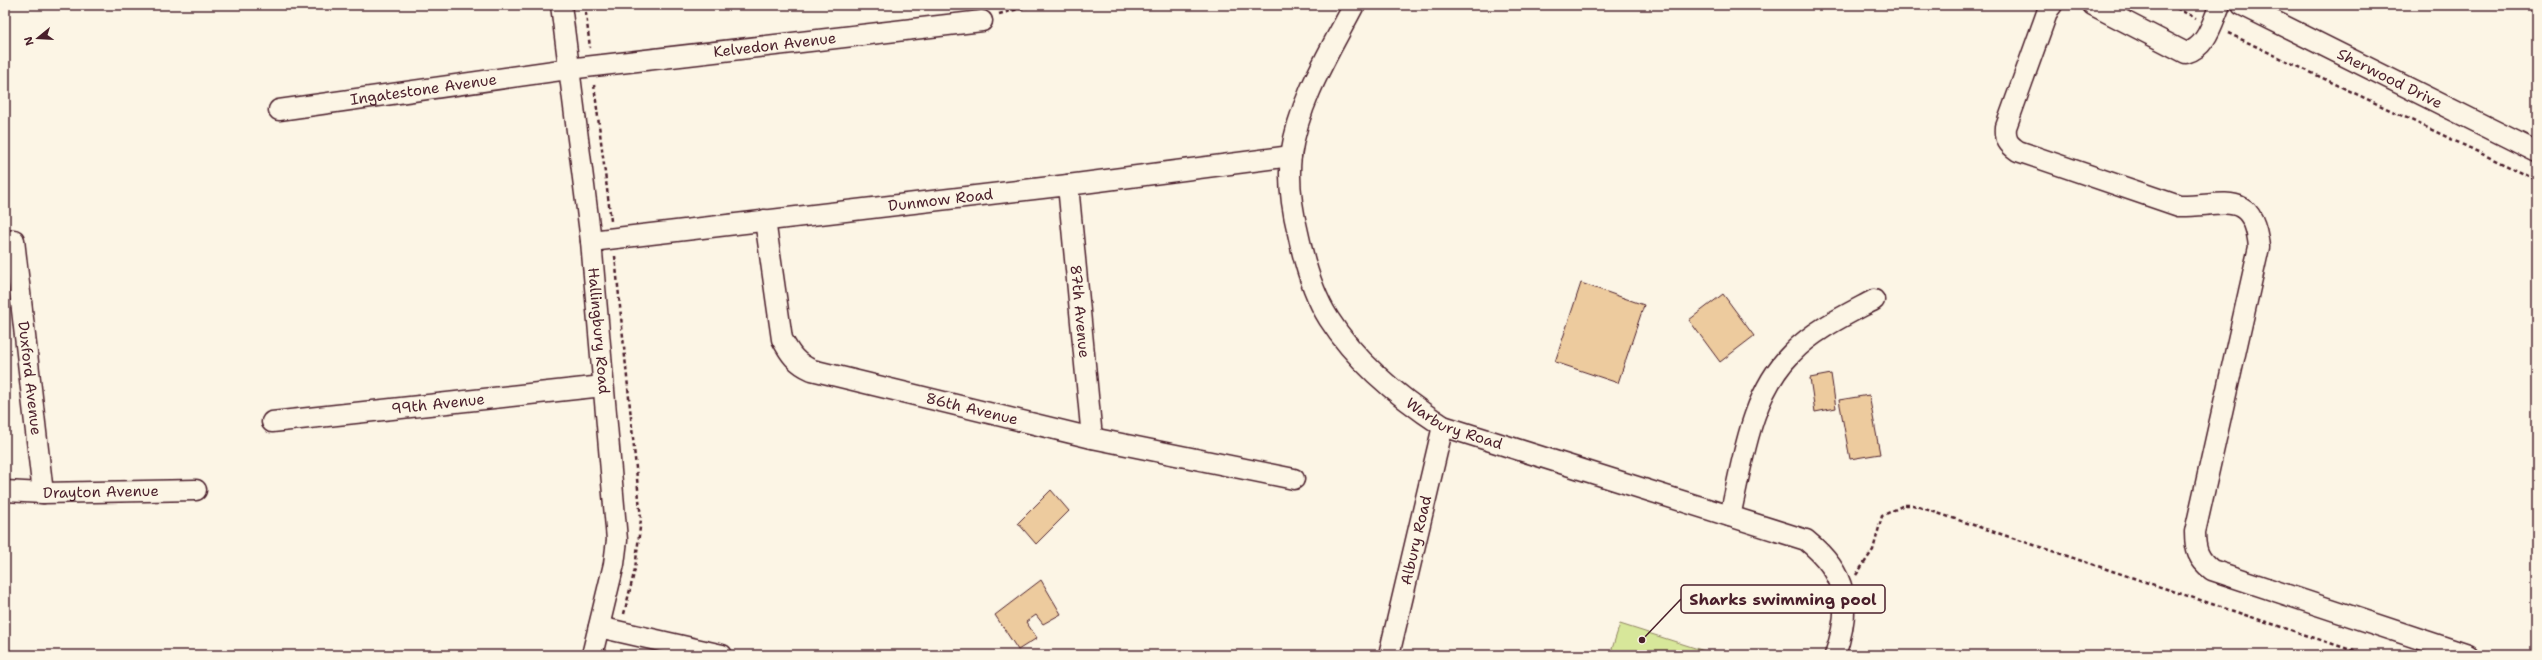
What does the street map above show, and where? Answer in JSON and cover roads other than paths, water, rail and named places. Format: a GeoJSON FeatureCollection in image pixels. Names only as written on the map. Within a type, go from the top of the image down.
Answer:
{"type":"FeatureCollection","features":[{"type":"Feature","properties":{"kind":"street","name":"Hallingbury Road"},"geometry":{"type":"LineString","coordinates":[[561,5],[568,70],[591,240],[617,540],[614,564],[592,655]]}},
{"type":"Feature","properties":{"kind":"street","name":"Warbury Road"},"geometry":{"type":"LineString","coordinates":[[1354,5],[1308,94],[1291,156],[1291,196],[1302,254],[1314,287],[1328,318],[1348,344],[1379,377],[1416,408],[1443,426],[1806,540],[1824,554],[1832,566],[1842,588],[1844,612],[1842,635],[1836,655]]}},
{"type":"Feature","properties":{"kind":"street"},"geometry":{"type":"LineString","coordinates":[[2052,5],[2048,10],[2006,127],[2005,137],[2010,145],[2018,151],[2179,206],[2195,206],[2213,203],[2234,204],[2248,212],[2257,226],[2259,247],[2195,532],[2195,548],[2201,562],[2212,570],[2468,655]]}},
{"type":"Feature","properties":{"kind":"street"},"geometry":{"type":"LineString","coordinates":[[2093,5],[2186,53],[2195,50],[2202,44],[2220,5]]}},
{"type":"Feature","properties":{"kind":"street","name":"Sherwood Drive"},"geometry":{"type":"LineString","coordinates":[[2242,5],[2537,152]]}},
{"type":"Feature","properties":{"kind":"street","name":"Kelvedon Avenue"},"geometry":{"type":"LineString","coordinates":[[568,70],[982,21]]}},
{"type":"Feature","properties":{"kind":"street","name":"Ingatestone Avenue"},"geometry":{"type":"LineString","coordinates":[[279,110],[568,70]]}},
{"type":"Feature","properties":{"kind":"street","name":"Dunmow Road"},"geometry":{"type":"LineString","coordinates":[[591,240],[1068,185],[1291,156]]}},
{"type":"Feature","properties":{"kind":"street","name":"87th Avenue"},"geometry":{"type":"LineString","coordinates":[[1068,185],[1092,438]]}},
{"type":"Feature","properties":{"kind":"street","name":"86th Avenue"},"geometry":{"type":"LineString","coordinates":[[765,220],[782,339],[790,355],[800,365],[812,370],[1092,438],[1294,479]]}},
{"type":"Feature","properties":{"kind":"street","name":"Duxford Avenue"},"geometry":{"type":"LineString","coordinates":[[14,240],[43,493]]}},
{"type":"Feature","properties":{"kind":"street"},"geometry":{"type":"LineString","coordinates":[[1730,516],[1757,404],[1774,377],[1792,353],[1835,321],[1874,300]]}},
{"type":"Feature","properties":{"kind":"street","name":"99th Avenue"},"geometry":{"type":"LineString","coordinates":[[272,422],[603,386]]}},
{"type":"Feature","properties":{"kind":"street","name":"Albury Road"},"geometry":{"type":"LineString","coordinates":[[1389,655],[1443,426]]}},
{"type":"Feature","properties":{"kind":"street","name":"Drayton Avenue"},"geometry":{"type":"LineString","coordinates":[[5,491],[43,493],[196,490]]}},
{"type":"Feature","properties":{"kind":"street"},"geometry":{"type":"LineString","coordinates":[[599,627],[722,655]]}},
{"type":"Feature","properties":{"kind":"place","name":"Sharks swimming pool"},"geometry":{"type":"Point","coordinates":[1642,640]}}]}
